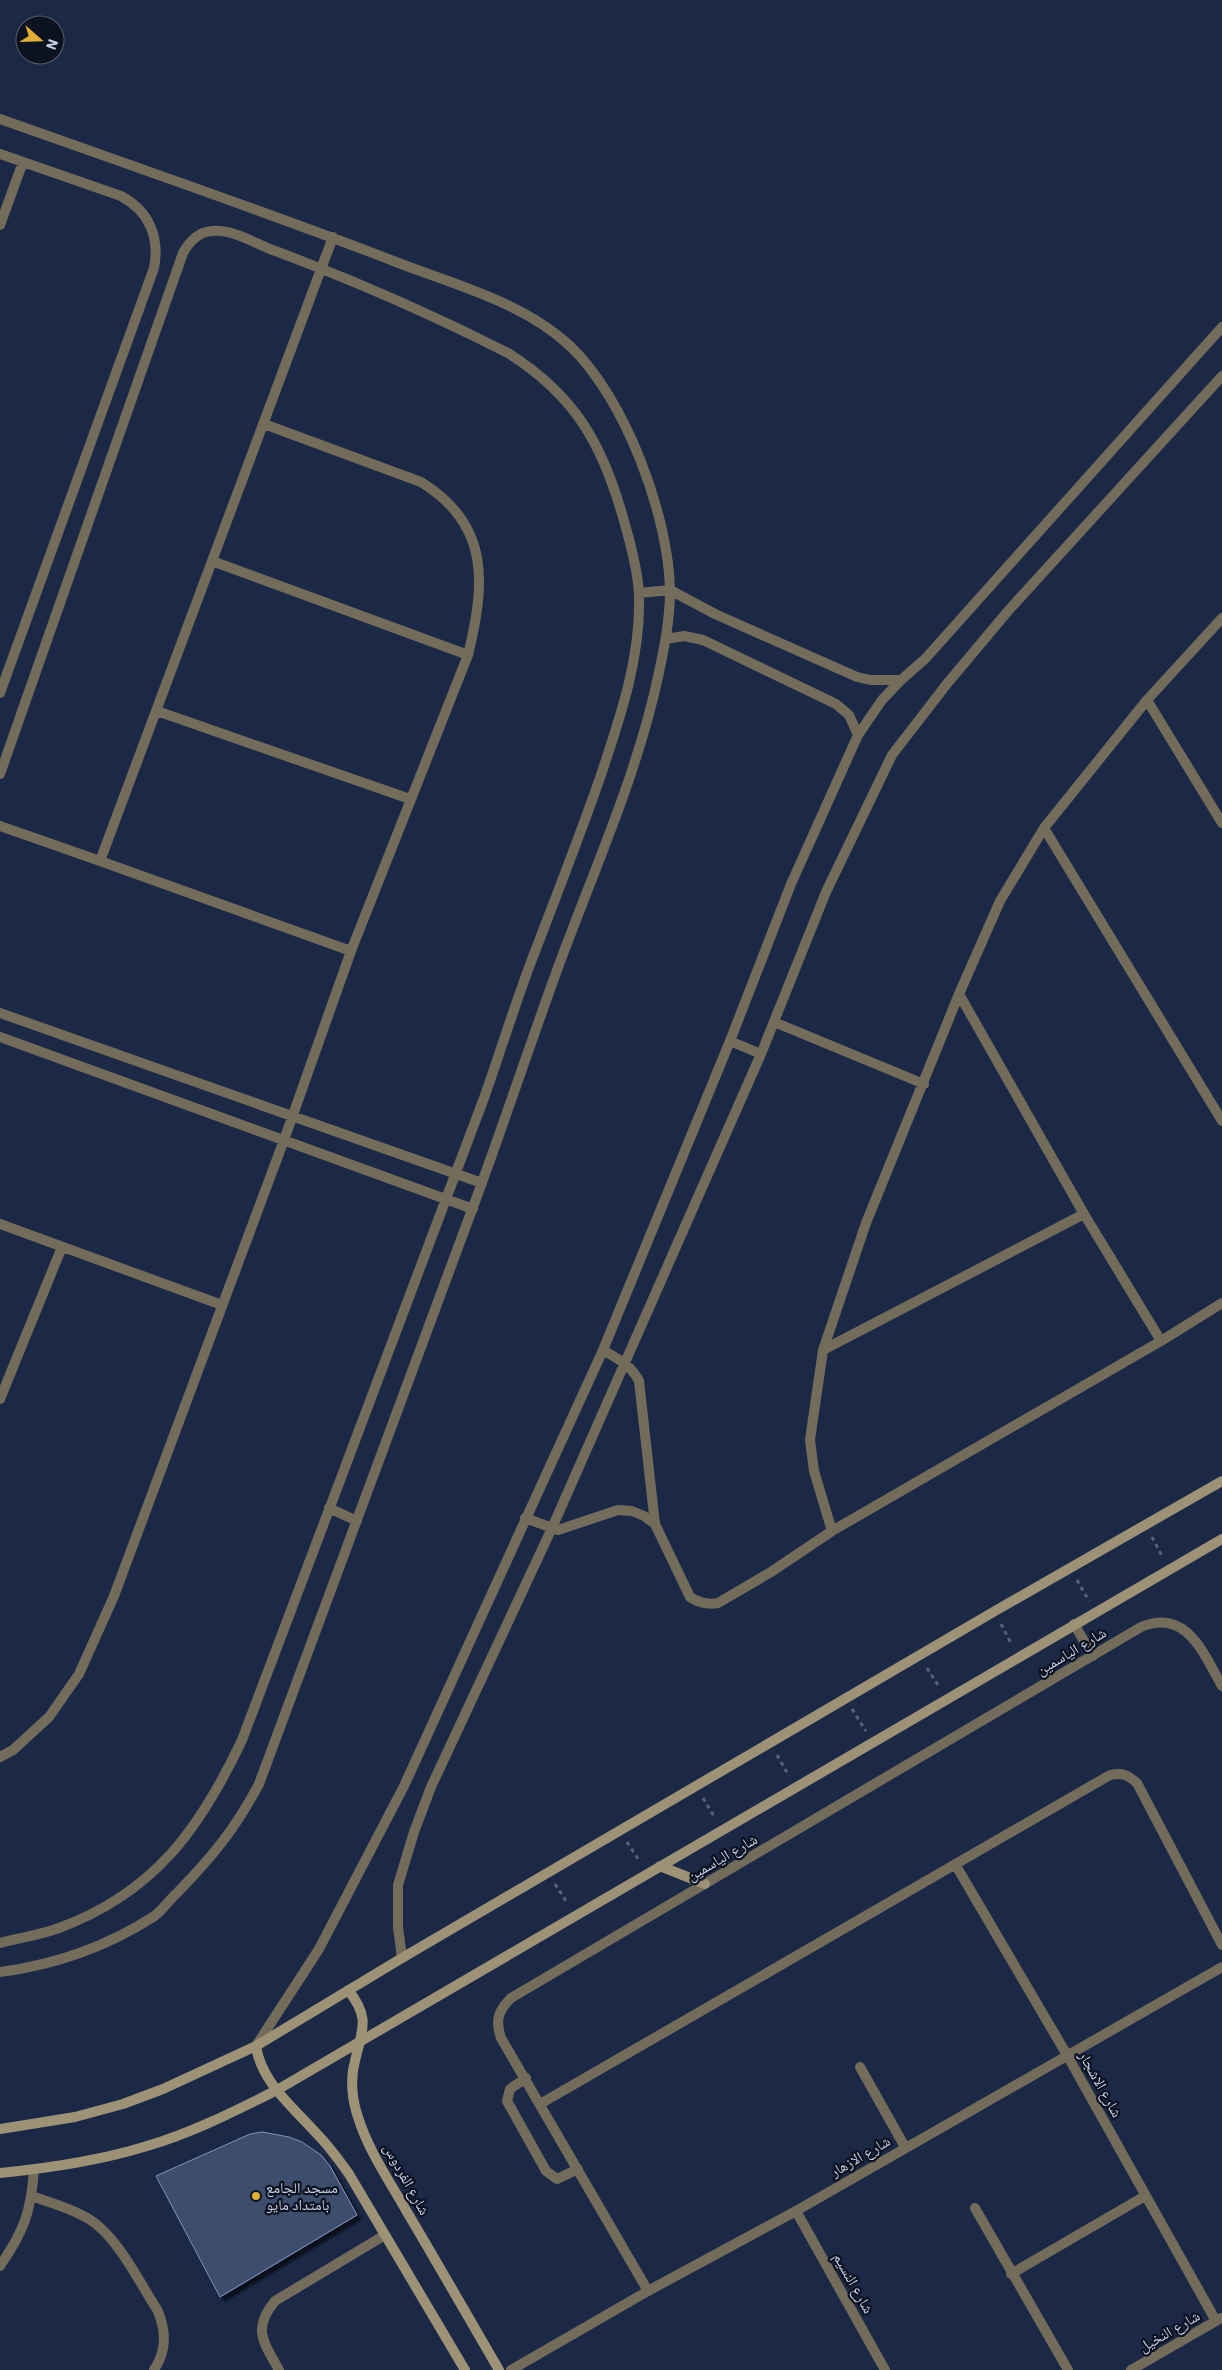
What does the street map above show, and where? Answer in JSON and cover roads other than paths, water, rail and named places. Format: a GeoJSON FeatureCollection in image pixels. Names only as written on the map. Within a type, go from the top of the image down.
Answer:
{"type":"FeatureCollection","features":[{"type":"Feature","properties":{"kind":"street"},"geometry":{"type":"LineString","coordinates":[[0,119],[332,238],[508,305],[538,322],[572,348],[587,364],[632,441],[646,478],[663,536],[670,590],[666,639],[648,722],[620,805],[557,971],[482,1183],[259,1784],[218,1851],[154,1916],[113,1939],[71,1956],[34,1967],[0,1972]]}},
{"type":"Feature","properties":{"kind":"street"},"geometry":{"type":"LineString","coordinates":[[0,154],[121,196],[130,201],[138,208],[151,226],[156,247],[156,258],[0,693]]}},
{"type":"Feature","properties":{"kind":"street"},"geometry":{"type":"LineString","coordinates":[[0,225],[23,162]]}},
{"type":"Feature","properties":{"kind":"street"},"geometry":{"type":"LineString","coordinates":[[0,774],[188,245],[202,234],[220,231],[321,268],[508,353],[532,368],[554,388],[574,410],[597,445],[615,487],[629,538],[639,593],[637,638],[628,687],[614,737],[455,1174],[242,1740],[221,1784],[197,1823],[168,1859],[139,1885],[102,1909],[58,1928],[0,1942]]}},
{"type":"Feature","properties":{"kind":"street"},"geometry":{"type":"LineString","coordinates":[[100,861],[332,238]]}},
{"type":"Feature","properties":{"kind":"street"},"geometry":{"type":"LineString","coordinates":[[464,2370],[349,2174],[333,2151],[277,2090],[262,2070],[256,2046],[319,1949],[404,1786],[603,1350],[730,1041],[791,884],[858,735],[882,700],[925,659],[1222,327]]}},
{"type":"Feature","properties":{"kind":"street"},"geometry":{"type":"LineString","coordinates":[[402,1958],[398,1927],[398,1885],[414,1832],[431,1787],[552,1528],[761,1054],[826,892],[892,755],[946,685],[1008,611],[1222,376]]}},
{"type":"Feature","properties":{"kind":"street"},"geometry":{"type":"LineString","coordinates":[[0,1757],[13,1750],[49,1717],[79,1674],[114,1596],[284,1140],[352,951],[468,655],[478,613],[481,580],[475,549],[464,523],[451,505],[438,493],[420,482],[264,424]]}},
{"type":"Feature","properties":{"kind":"street"},"geometry":{"type":"LineString","coordinates":[[212,561],[468,655]]}},
{"type":"Feature","properties":{"kind":"street"},"geometry":{"type":"LineString","coordinates":[[639,593],[670,590],[715,614],[857,676],[870,680],[901,680]]}},
{"type":"Feature","properties":{"kind":"street"},"geometry":{"type":"LineString","coordinates":[[832,1531],[814,1471],[810,1440],[823,1350],[866,1223],[959,994],[1000,901],[1044,828],[1147,700],[1222,618]]}},
{"type":"Feature","properties":{"kind":"street"},"geometry":{"type":"LineString","coordinates":[[666,639],[684,636],[703,640],[836,704],[849,715],[858,735]]}},
{"type":"Feature","properties":{"kind":"street"},"geometry":{"type":"LineString","coordinates":[[1147,700],[1222,823]]}},
{"type":"Feature","properties":{"kind":"street"},"geometry":{"type":"LineString","coordinates":[[157,711],[410,799]]}},
{"type":"Feature","properties":{"kind":"street"},"geometry":{"type":"LineString","coordinates":[[0,826],[352,951]]}},
{"type":"Feature","properties":{"kind":"street"},"geometry":{"type":"LineString","coordinates":[[1044,828],[1222,1121]]}},
{"type":"Feature","properties":{"kind":"street"},"geometry":{"type":"LineString","coordinates":[[959,994],[1084,1214],[1160,1341]]}},
{"type":"Feature","properties":{"kind":"street"},"geometry":{"type":"LineString","coordinates":[[0,1013],[292,1118],[482,1183]]}},
{"type":"Feature","properties":{"kind":"street"},"geometry":{"type":"LineString","coordinates":[[774,1022],[924,1084]]}},
{"type":"Feature","properties":{"kind":"street"},"geometry":{"type":"LineString","coordinates":[[0,1037],[472,1208]]}},
{"type":"Feature","properties":{"kind":"street"},"geometry":{"type":"LineString","coordinates":[[730,1041],[761,1054]]}},
{"type":"Feature","properties":{"kind":"street"},"geometry":{"type":"LineString","coordinates":[[823,1350],[1084,1214]]}},
{"type":"Feature","properties":{"kind":"street"},"geometry":{"type":"LineString","coordinates":[[0,1224],[222,1305]]}},
{"type":"Feature","properties":{"kind":"street"},"geometry":{"type":"LineString","coordinates":[[0,1399],[62,1247]]}},
{"type":"Feature","properties":{"kind":"street"},"geometry":{"type":"LineString","coordinates":[[603,1350],[625,1363],[634,1371],[642,1393],[656,1524],[690,1597],[697,1601],[718,1604],[771,1572],[832,1531],[1160,1341],[1222,1303]]}},
{"type":"Feature","properties":{"kind":"street"},"geometry":{"type":"LineString","coordinates":[[0,2128],[76,2116],[123,2104],[163,2089],[256,2046],[402,1958],[621,1832],[994,1611],[1222,1481]]}},
{"type":"Feature","properties":{"kind":"street"},"geometry":{"type":"LineString","coordinates":[[329,1508],[356,1520]]}},
{"type":"Feature","properties":{"kind":"street"},"geometry":{"type":"LineString","coordinates":[[525,1518],[552,1528],[564,1529],[618,1510],[632,1511],[656,1524]]}},
{"type":"Feature","properties":{"kind":"street"},"geometry":{"type":"LineString","coordinates":[[0,2173],[86,2162],[148,2146],[212,2121],[277,2090],[362,2038],[1222,1539]]}},
{"type":"Feature","properties":{"kind":"street","name":"شارع الياسمين"},"geometry":{"type":"LineString","coordinates":[[648,2291],[526,2078],[501,2038],[496,2023],[500,2009],[511,1998],[1141,1627],[1156,1622],[1172,1623],[1183,1629],[1193,1638],[1222,1686]]}},
{"type":"Feature","properties":{"kind":"street"},"geometry":{"type":"LineString","coordinates":[[1074,1624],[1093,1656]]}},
{"type":"Feature","properties":{"kind":"street"},"geometry":{"type":"LineString","coordinates":[[540,2104],[1110,1775],[1119,1772],[1130,1776],[1137,1783],[1222,1945]]}},
{"type":"Feature","properties":{"kind":"street","name":"شارع الاشجار"},"geometry":{"type":"LineString","coordinates":[[955,1864],[1067,2055],[1145,2196],[1219,2319]]}},
{"type":"Feature","properties":{"kind":"street"},"geometry":{"type":"LineString","coordinates":[[660,1866],[705,1884]]}},
{"type":"Feature","properties":{"kind":"street","name":"شارع الازهار"},"geometry":{"type":"LineString","coordinates":[[511,2370],[648,2291],[796,2211],[1222,1967]]}},
{"type":"Feature","properties":{"kind":"street","name":"شارع الفردوس"},"geometry":{"type":"LineString","coordinates":[[348,1990],[362,2014],[362,2038],[354,2062],[353,2077],[354,2098],[358,2118],[392,2185],[499,2370]]}},
{"type":"Feature","properties":{"kind":"street"},"geometry":{"type":"LineString","coordinates":[[860,2067],[905,2147]]}},
{"type":"Feature","properties":{"kind":"street"},"geometry":{"type":"LineString","coordinates":[[526,2078],[510,2089],[507,2101],[546,2171],[557,2179],[578,2169]]}},
{"type":"Feature","properties":{"kind":"street"},"geometry":{"type":"LineString","coordinates":[[0,2266],[20,2236],[30,2209],[34,2170]]}},
{"type":"Feature","properties":{"kind":"street"},"geometry":{"type":"LineString","coordinates":[[32,2196],[76,2212],[90,2220],[113,2241],[158,2311],[163,2323],[164,2348],[154,2370]]}},
{"type":"Feature","properties":{"kind":"street"},"geometry":{"type":"LineString","coordinates":[[1011,2274],[1145,2196]]}},
{"type":"Feature","properties":{"kind":"street"},"geometry":{"type":"LineString","coordinates":[[975,2208],[1011,2274],[1068,2370]]}},
{"type":"Feature","properties":{"kind":"street","name":"شارع النسيم"},"geometry":{"type":"LineString","coordinates":[[796,2211],[884,2370]]}},
{"type":"Feature","properties":{"kind":"street"},"geometry":{"type":"LineString","coordinates":[[279,2370],[261,2334],[264,2315],[276,2301],[385,2234]]}},
{"type":"Feature","properties":{"kind":"street","name":"شارع النخيل"},"geometry":{"type":"LineString","coordinates":[[1131,2370],[1219,2319]]}},
{"type":"Feature","properties":{"kind":"place","name":"مسجد الجامع بامتداد مايو"},"geometry":{"type":"Point","coordinates":[256,2196]}}]}
